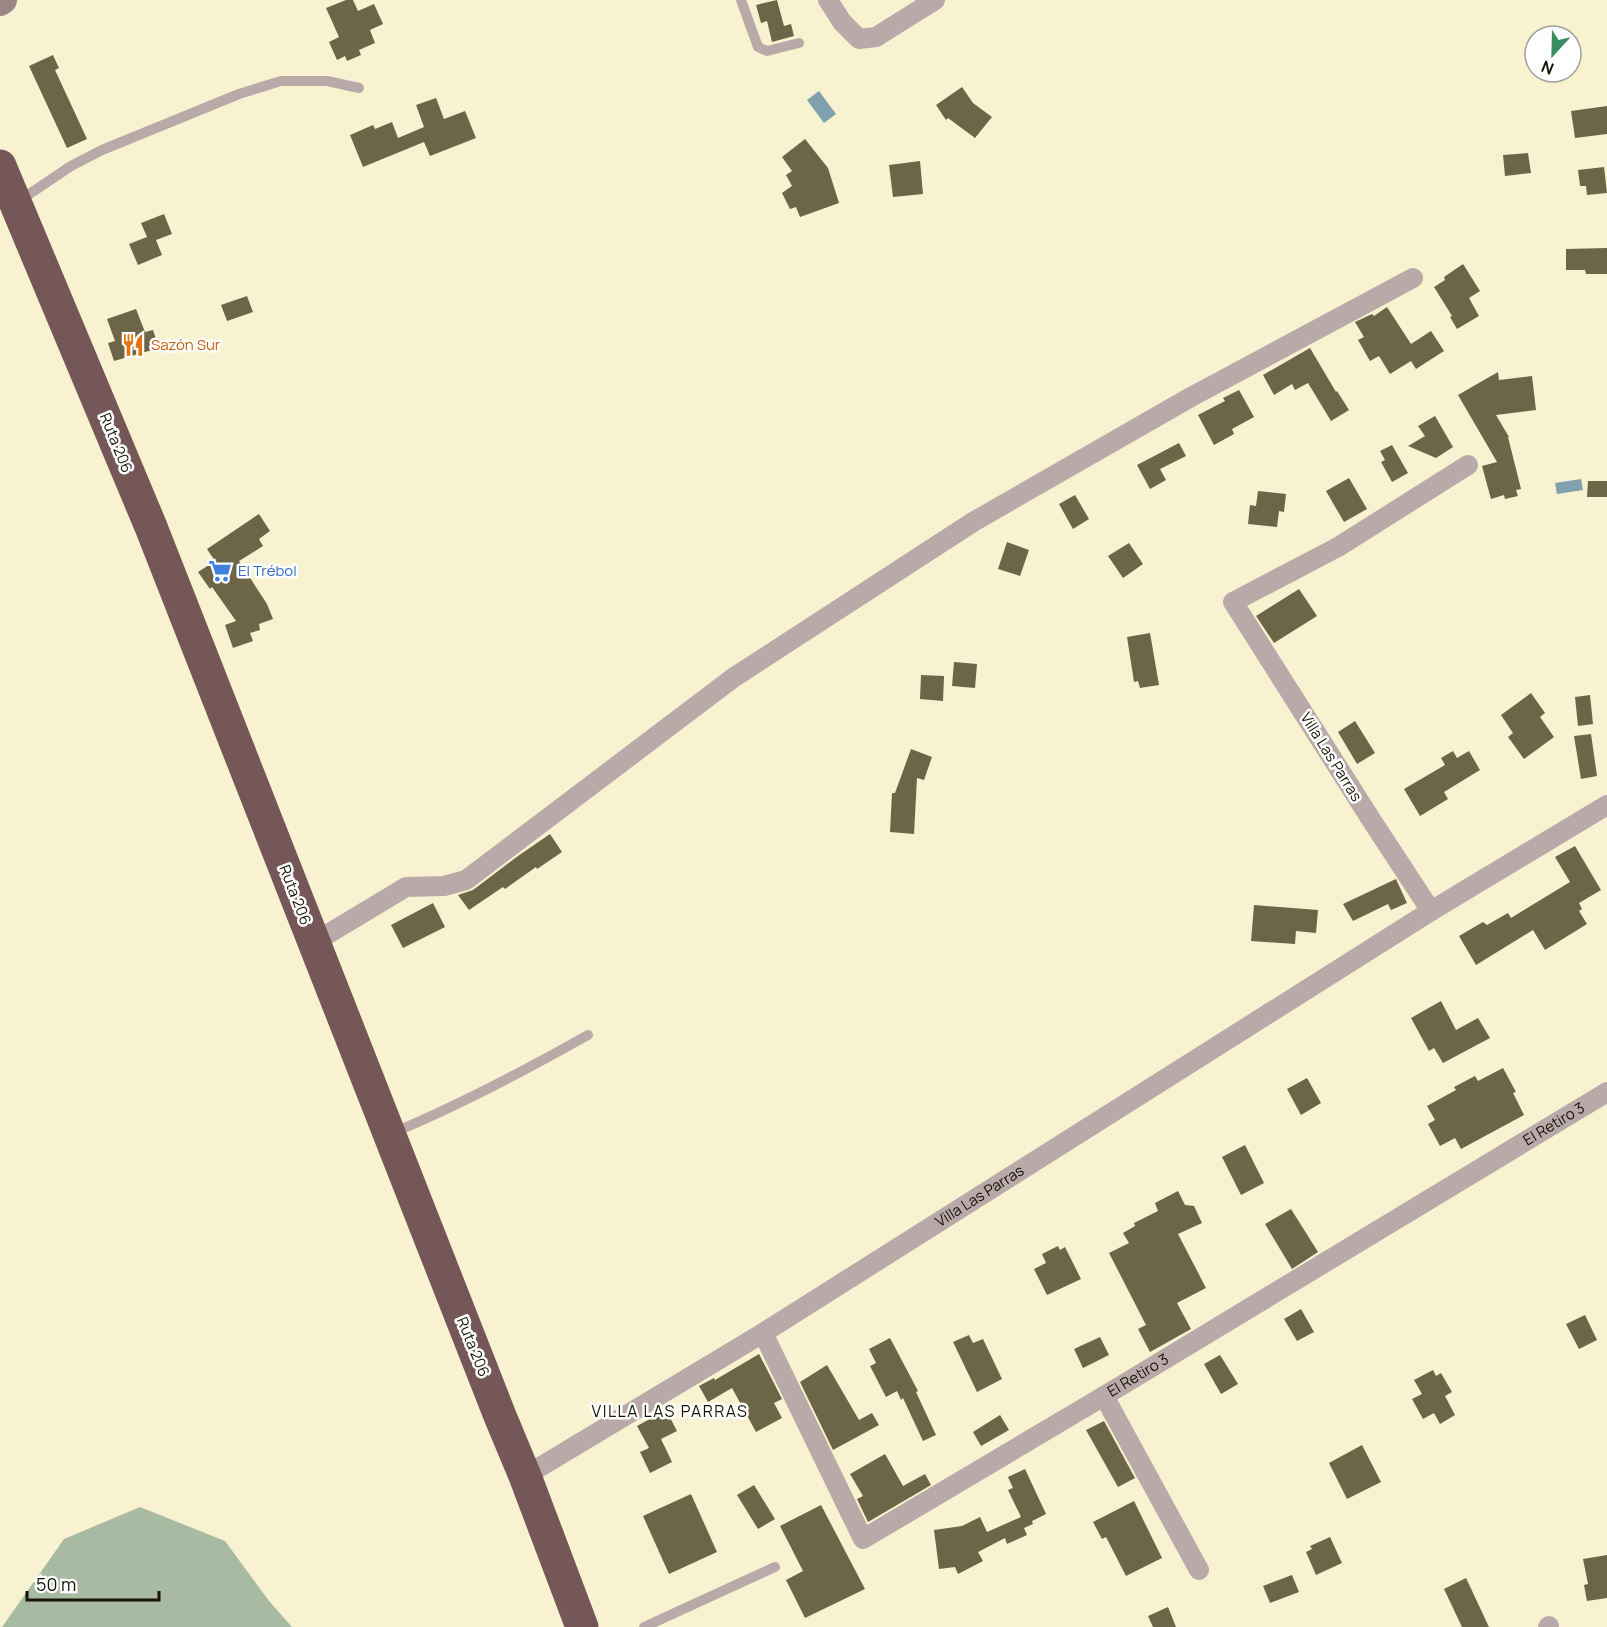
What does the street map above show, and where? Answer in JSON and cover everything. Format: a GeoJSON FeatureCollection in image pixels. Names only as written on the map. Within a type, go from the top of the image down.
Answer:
{"type":"FeatureCollection","features":[{"type":"Feature","properties":{"kind":"highway","name":"Ruta 206"},"geometry":{"type":"LineString","coordinates":[[0,166],[151,527],[313,943],[525,1476],[582,1627]]}},
{"type":"Feature","properties":{"kind":"street"},"geometry":{"type":"LineString","coordinates":[[828,0],[842,22],[859,39],[876,37],[935,0]]}},
{"type":"Feature","properties":{"kind":"street"},"geometry":{"type":"LineString","coordinates":[[313,943],[406,887],[444,886],[466,880],[733,678],[973,522],[1191,397],[1413,278]]}},
{"type":"Feature","properties":{"kind":"street","name":"Villa Las Parras"},"geometry":{"type":"LineString","coordinates":[[1431,911],[1233,602],[1338,547],[1468,465]]}},
{"type":"Feature","properties":{"kind":"street","name":"Villa Las Parras"},"geometry":{"type":"LineString","coordinates":[[525,1476],[764,1333],[1431,911],[1607,805]]}},
{"type":"Feature","properties":{"kind":"street","name":"El Retiro 3"},"geometry":{"type":"LineString","coordinates":[[764,1333],[862,1539],[1104,1396],[1607,1092]]}},
{"type":"Feature","properties":{"kind":"street"},"geometry":{"type":"LineString","coordinates":[[1104,1396],[1199,1570]]}},
{"type":"Feature","properties":{"kind":"lane"},"geometry":{"type":"LineString","coordinates":[[741,0],[758,47],[767,51],[799,43]]}},
{"type":"Feature","properties":{"kind":"lane"},"geometry":{"type":"LineString","coordinates":[[16,202],[71,166],[102,150],[239,94],[281,81],[327,81],[359,88]]}},
{"type":"Feature","properties":{"kind":"lane"},"geometry":{"type":"LineString","coordinates":[[389,1134],[422,1121],[505,1081],[588,1035]]}},
{"type":"Feature","properties":{"kind":"lane"},"geometry":{"type":"LineString","coordinates":[[644,1627],[775,1567]]}},
{"type":"Feature","properties":{"kind":"green space"},"geometry":{"type":"Polygon","coordinates":[[[140,1507],[225,1541],[269,1601],[292,1627],[2,1627],[64,1539],[140,1507]]]}},
{"type":"Feature","properties":{"kind":"water"},"geometry":{"type":"Polygon","coordinates":[[[819,91],[836,114],[824,123],[807,100],[819,91]]]}},
{"type":"Feature","properties":{"kind":"water"},"geometry":{"type":"Polygon","coordinates":[[[1581,479],[1583,490],[1557,494],[1555,483],[1581,479]]]}},
{"type":"Feature","properties":{"kind":"building"},"geometry":{"type":"Polygon","coordinates":[[[346,0],[353,0],[358,11],[374,4],[383,24],[370,30],[375,43],[359,50],[361,55],[347,61],[345,56],[337,60],[329,42],[339,37],[326,8],[346,0]]]}},
{"type":"Feature","properties":{"kind":"building"},"geometry":{"type":"Polygon","coordinates":[[[777,0],[784,26],[791,24],[794,36],[772,42],[767,21],[761,23],[756,5],[777,0]]]}},
{"type":"Feature","properties":{"kind":"building"},"geometry":{"type":"Polygon","coordinates":[[[53,55],[59,68],[55,70],[87,139],[67,148],[29,66],[53,55]]]}},
{"type":"Feature","properties":{"kind":"building"},"geometry":{"type":"Polygon","coordinates":[[[962,87],[973,103],[992,117],[975,138],[948,118],[946,120],[936,105],[962,87]]]}},
{"type":"Feature","properties":{"kind":"building"},"geometry":{"type":"Polygon","coordinates":[[[436,98],[444,119],[465,111],[476,138],[430,156],[424,142],[363,167],[350,135],[373,125],[375,129],[392,122],[398,138],[424,127],[416,105],[436,98]]]}},
{"type":"Feature","properties":{"kind":"building"},"geometry":{"type":"Polygon","coordinates":[[[1607,106],[1607,134],[1575,138],[1571,111],[1607,106]]]}},
{"type":"Feature","properties":{"kind":"building"},"geometry":{"type":"Polygon","coordinates":[[[805,139],[828,168],[839,203],[800,217],[796,207],[790,209],[782,193],[792,186],[786,175],[792,171],[782,157],[805,139]]]}},
{"type":"Feature","properties":{"kind":"building"},"geometry":{"type":"Polygon","coordinates":[[[1528,153],[1531,173],[1505,176],[1503,155],[1528,153]]]}},
{"type":"Feature","properties":{"kind":"building"},"geometry":{"type":"Polygon","coordinates":[[[920,161],[923,194],[893,197],[889,165],[920,161]]]}},
{"type":"Feature","properties":{"kind":"building"},"geometry":{"type":"Polygon","coordinates":[[[1604,167],[1607,193],[1587,195],[1586,186],[1580,186],[1578,170],[1604,167]]]}},
{"type":"Feature","properties":{"kind":"building"},"geometry":{"type":"Polygon","coordinates":[[[164,214],[172,234],[156,240],[162,255],[138,265],[129,244],[147,237],[141,223],[164,214]]]}},
{"type":"Feature","properties":{"kind":"building"},"geometry":{"type":"Polygon","coordinates":[[[1607,248],[1607,274],[1586,274],[1585,270],[1566,270],[1566,249],[1607,248]]]}},
{"type":"Feature","properties":{"kind":"building"},"geometry":{"type":"Polygon","coordinates":[[[1463,264],[1480,291],[1469,298],[1479,316],[1457,329],[1450,317],[1452,316],[1434,287],[1463,264]]]}},
{"type":"Feature","properties":{"kind":"building"},"geometry":{"type":"Polygon","coordinates":[[[247,296],[253,312],[227,321],[221,305],[247,296]]]}},
{"type":"Feature","properties":{"kind":"building"},"geometry":{"type":"Polygon","coordinates":[[[1387,307],[1411,344],[1431,331],[1444,351],[1416,369],[1411,361],[1390,374],[1379,356],[1370,361],[1358,340],[1364,337],[1355,322],[1372,314],[1374,316],[1387,307]]]}},
{"type":"Feature","properties":{"kind":"building"},"geometry":{"type":"Polygon","coordinates":[[[136,309],[145,332],[153,330],[159,348],[114,361],[108,343],[115,341],[107,319],[136,309]]]}},
{"type":"Feature","properties":{"kind":"building"},"geometry":{"type":"Polygon","coordinates":[[[1310,348],[1349,410],[1331,421],[1308,383],[1295,390],[1292,384],[1274,395],[1263,375],[1310,348]]]}},
{"type":"Feature","properties":{"kind":"building"},"geometry":{"type":"Polygon","coordinates":[[[1498,372],[1499,380],[1532,376],[1536,410],[1496,415],[1509,437],[1521,489],[1516,490],[1518,496],[1505,499],[1504,495],[1491,499],[1482,466],[1497,462],[1458,395],[1498,372]]]}},
{"type":"Feature","properties":{"kind":"building"},"geometry":{"type":"Polygon","coordinates":[[[1239,390],[1254,417],[1232,429],[1234,434],[1214,445],[1198,415],[1225,401],[1223,398],[1239,390]]]}},
{"type":"Feature","properties":{"kind":"building"},"geometry":{"type":"Polygon","coordinates":[[[1435,416],[1453,447],[1436,458],[1408,446],[1425,436],[1418,426],[1435,416]]]}},
{"type":"Feature","properties":{"kind":"building"},"geometry":{"type":"Polygon","coordinates":[[[1179,443],[1186,456],[1160,469],[1166,480],[1150,489],[1137,465],[1179,443]]]}},
{"type":"Feature","properties":{"kind":"building"},"geometry":{"type":"Polygon","coordinates":[[[1392,445],[1408,473],[1392,482],[1381,462],[1385,460],[1380,451],[1392,445]]]}},
{"type":"Feature","properties":{"kind":"building"},"geometry":{"type":"Polygon","coordinates":[[[1349,478],[1367,509],[1344,522],[1326,491],[1349,478]]]}},
{"type":"Feature","properties":{"kind":"building"},"geometry":{"type":"Polygon","coordinates":[[[1588,481],[1607,481],[1607,497],[1587,497],[1588,481]]]}},
{"type":"Feature","properties":{"kind":"building"},"geometry":{"type":"Polygon","coordinates":[[[1258,491],[1286,494],[1284,512],[1279,511],[1277,527],[1248,524],[1250,505],[1256,506],[1258,491]]]}},
{"type":"Feature","properties":{"kind":"building"},"geometry":{"type":"Polygon","coordinates":[[[1075,495],[1089,519],[1073,529],[1059,504],[1075,495]]]}},
{"type":"Feature","properties":{"kind":"building"},"geometry":{"type":"Polygon","coordinates":[[[259,514],[270,531],[259,539],[263,546],[239,561],[267,604],[273,619],[259,624],[260,630],[250,633],[253,641],[233,648],[225,625],[236,621],[212,587],[210,589],[198,572],[215,561],[207,549],[259,514]]]}},
{"type":"Feature","properties":{"kind":"building"},"geometry":{"type":"Polygon","coordinates":[[[1007,542],[1029,550],[1020,576],[998,569],[1007,542]]]}},
{"type":"Feature","properties":{"kind":"building"},"geometry":{"type":"Polygon","coordinates":[[[1129,543],[1143,564],[1123,578],[1108,556],[1129,543]]]}},
{"type":"Feature","properties":{"kind":"building"},"geometry":{"type":"Polygon","coordinates":[[[1299,589],[1317,616],[1274,643],[1256,616],[1299,589]]]}},
{"type":"Feature","properties":{"kind":"building"},"geometry":{"type":"Polygon","coordinates":[[[1150,633],[1159,685],[1140,688],[1138,681],[1134,682],[1127,637],[1150,633]]]}},
{"type":"Feature","properties":{"kind":"building"},"geometry":{"type":"Polygon","coordinates":[[[954,662],[977,664],[975,688],[952,686],[954,662]]]}},
{"type":"Feature","properties":{"kind":"building"},"geometry":{"type":"Polygon","coordinates":[[[921,675],[944,676],[943,701],[920,699],[921,675]]]}},
{"type":"Feature","properties":{"kind":"building"},"geometry":{"type":"Polygon","coordinates":[[[1531,693],[1545,713],[1540,717],[1554,737],[1524,759],[1508,737],[1513,733],[1501,715],[1531,693]]]}},
{"type":"Feature","properties":{"kind":"building"},"geometry":{"type":"Polygon","coordinates":[[[1590,695],[1593,724],[1578,726],[1575,697],[1590,695]]]}},
{"type":"Feature","properties":{"kind":"building"},"geometry":{"type":"Polygon","coordinates":[[[1355,721],[1375,753],[1357,764],[1338,732],[1355,721]]]}},
{"type":"Feature","properties":{"kind":"building"},"geometry":{"type":"Polygon","coordinates":[[[1591,734],[1597,776],[1581,779],[1574,736],[1591,734]]]}},
{"type":"Feature","properties":{"kind":"building"},"geometry":{"type":"Polygon","coordinates":[[[911,749],[932,757],[924,780],[917,778],[914,834],[890,832],[892,793],[895,793],[911,749]]]}},
{"type":"Feature","properties":{"kind":"building"},"geometry":{"type":"Polygon","coordinates":[[[1453,751],[1457,758],[1469,751],[1480,770],[1444,792],[1448,799],[1420,816],[1404,789],[1445,765],[1441,758],[1453,751]]]}},
{"type":"Feature","properties":{"kind":"building"},"geometry":{"type":"Polygon","coordinates":[[[550,834],[562,852],[469,910],[458,895],[473,890],[550,834]]]}},
{"type":"Feature","properties":{"kind":"building"},"geometry":{"type":"Polygon","coordinates":[[[1575,846],[1601,890],[1579,903],[1582,909],[1579,911],[1587,924],[1545,950],[1533,930],[1476,965],[1459,936],[1483,922],[1487,925],[1508,913],[1511,918],[1570,882],[1555,857],[1575,846]]]}},
{"type":"Feature","properties":{"kind":"building"},"geometry":{"type":"Polygon","coordinates":[[[1396,879],[1407,903],[1391,910],[1388,904],[1353,921],[1343,904],[1396,879]]]}},
{"type":"Feature","properties":{"kind":"building"},"geometry":{"type":"Polygon","coordinates":[[[433,903],[445,927],[403,948],[391,925],[433,903]]]}},
{"type":"Feature","properties":{"kind":"building"},"geometry":{"type":"Polygon","coordinates":[[[1254,905],[1318,910],[1316,933],[1296,931],[1295,944],[1251,941],[1254,905]]]}},
{"type":"Feature","properties":{"kind":"building"},"geometry":{"type":"Polygon","coordinates":[[[1441,1001],[1456,1030],[1478,1018],[1490,1038],[1443,1063],[1434,1048],[1429,1051],[1411,1018],[1441,1001]]]}},
{"type":"Feature","properties":{"kind":"building"},"geometry":{"type":"Polygon","coordinates":[[[1503,1068],[1516,1092],[1513,1093],[1524,1115],[1461,1149],[1455,1138],[1440,1146],[1428,1124],[1435,1120],[1427,1106],[1456,1090],[1454,1087],[1475,1076],[1478,1081],[1503,1068]]]}},
{"type":"Feature","properties":{"kind":"building"},"geometry":{"type":"Polygon","coordinates":[[[1307,1078],[1321,1103],[1301,1115],[1287,1089],[1307,1078]]]}},
{"type":"Feature","properties":{"kind":"building"},"geometry":{"type":"Polygon","coordinates":[[[1245,1145],[1264,1183],[1241,1195],[1222,1157],[1245,1145]]]}},
{"type":"Feature","properties":{"kind":"building"},"geometry":{"type":"Polygon","coordinates":[[[1178,1191],[1185,1205],[1194,1206],[1202,1223],[1178,1234],[1206,1288],[1177,1303],[1191,1329],[1150,1352],[1138,1329],[1146,1325],[1109,1253],[1129,1243],[1123,1233],[1135,1226],[1134,1223],[1158,1211],[1155,1203],[1178,1191]]]}},
{"type":"Feature","properties":{"kind":"building"},"geometry":{"type":"Polygon","coordinates":[[[1291,1209],[1318,1252],[1292,1269],[1265,1224],[1291,1209]]]}},
{"type":"Feature","properties":{"kind":"building"},"geometry":{"type":"Polygon","coordinates":[[[1058,1246],[1060,1250],[1065,1247],[1081,1279],[1047,1295],[1034,1269],[1046,1263],[1042,1254],[1058,1246]]]}},
{"type":"Feature","properties":{"kind":"building"},"geometry":{"type":"Polygon","coordinates":[[[1301,1309],[1314,1332],[1297,1341],[1284,1319],[1301,1309]]]}},
{"type":"Feature","properties":{"kind":"building"},"geometry":{"type":"Polygon","coordinates":[[[1585,1315],[1597,1340],[1579,1349],[1566,1324],[1585,1315]]]}},
{"type":"Feature","properties":{"kind":"building"},"geometry":{"type":"Polygon","coordinates":[[[969,1335],[973,1343],[983,1339],[1002,1379],[977,1392],[953,1342],[969,1335]]]}},
{"type":"Feature","properties":{"kind":"building"},"geometry":{"type":"Polygon","coordinates":[[[1100,1337],[1109,1355],[1083,1368],[1074,1349],[1100,1337]]]}},
{"type":"Feature","properties":{"kind":"building"},"geometry":{"type":"Polygon","coordinates":[[[890,1338],[918,1391],[916,1392],[936,1435],[923,1441],[903,1398],[901,1400],[897,1391],[886,1397],[870,1366],[876,1363],[869,1349],[890,1338]]]}},
{"type":"Feature","properties":{"kind":"building"},"geometry":{"type":"Polygon","coordinates":[[[759,1354],[782,1399],[774,1403],[782,1418],[756,1432],[732,1388],[708,1402],[699,1386],[714,1378],[715,1380],[759,1354]]]}},
{"type":"Feature","properties":{"kind":"building"},"geometry":{"type":"Polygon","coordinates":[[[1220,1355],[1238,1384],[1221,1394],[1204,1364],[1220,1355]]]}},
{"type":"Feature","properties":{"kind":"building"},"geometry":{"type":"Polygon","coordinates":[[[827,1365],[859,1420],[872,1413],[879,1425],[833,1450],[800,1382],[827,1365]]]}},
{"type":"Feature","properties":{"kind":"building"},"geometry":{"type":"Polygon","coordinates":[[[1433,1370],[1436,1376],[1441,1373],[1452,1392],[1445,1396],[1455,1415],[1440,1424],[1434,1413],[1423,1419],[1412,1399],[1422,1394],[1414,1380],[1433,1370]]]}},
{"type":"Feature","properties":{"kind":"building"},"geometry":{"type":"Polygon","coordinates":[[[666,1410],[677,1431],[661,1439],[672,1462],[650,1473],[640,1452],[649,1448],[637,1426],[666,1410]]]}},
{"type":"Feature","properties":{"kind":"building"},"geometry":{"type":"Polygon","coordinates":[[[1000,1415],[1009,1430],[981,1446],[973,1432],[1000,1415]]]}},
{"type":"Feature","properties":{"kind":"building"},"geometry":{"type":"Polygon","coordinates":[[[1104,1421],[1135,1478],[1118,1487],[1086,1430],[1104,1421]]]}},
{"type":"Feature","properties":{"kind":"building"},"geometry":{"type":"Polygon","coordinates":[[[1362,1445],[1381,1482],[1347,1499],[1329,1463],[1362,1445]]]}},
{"type":"Feature","properties":{"kind":"building"},"geometry":{"type":"Polygon","coordinates":[[[885,1454],[903,1486],[925,1474],[931,1485],[868,1522],[857,1499],[863,1496],[850,1474],[885,1454]]]}},
{"type":"Feature","properties":{"kind":"building"},"geometry":{"type":"Polygon","coordinates":[[[1025,1469],[1046,1514],[1024,1528],[1027,1535],[1007,1544],[1005,1538],[978,1552],[983,1561],[958,1574],[955,1567],[939,1569],[934,1530],[962,1526],[980,1517],[987,1532],[1021,1517],[1008,1490],[1013,1488],[1008,1477],[1025,1469]]]}},
{"type":"Feature","properties":{"kind":"building"},"geometry":{"type":"Polygon","coordinates":[[[754,1485],[775,1519],[758,1529],[737,1495],[754,1485]]]}},
{"type":"Feature","properties":{"kind":"building"},"geometry":{"type":"Polygon","coordinates":[[[691,1494],[717,1552],[669,1574],[643,1516],[691,1494]]]}},
{"type":"Feature","properties":{"kind":"building"},"geometry":{"type":"Polygon","coordinates":[[[1134,1501],[1162,1558],[1126,1576],[1106,1537],[1102,1539],[1093,1522],[1134,1501]]]}},
{"type":"Feature","properties":{"kind":"building"},"geometry":{"type":"Polygon","coordinates":[[[821,1505],[865,1589],[805,1618],[786,1580],[803,1571],[780,1526],[821,1505]]]}},
{"type":"Feature","properties":{"kind":"building"},"geometry":{"type":"Polygon","coordinates":[[[1330,1537],[1342,1563],[1316,1575],[1306,1552],[1312,1549],[1310,1546],[1330,1537]]]}},
{"type":"Feature","properties":{"kind":"building"},"geometry":{"type":"Polygon","coordinates":[[[1607,1555],[1607,1598],[1587,1601],[1584,1585],[1588,1584],[1583,1559],[1607,1555]]]}},
{"type":"Feature","properties":{"kind":"building"},"geometry":{"type":"Polygon","coordinates":[[[1292,1575],[1299,1592],[1270,1603],[1263,1586],[1292,1575]]]}},
{"type":"Feature","properties":{"kind":"building"},"geometry":{"type":"Polygon","coordinates":[[[1466,1578],[1489,1627],[1462,1627],[1444,1589],[1466,1578]]]}},
{"type":"Feature","properties":{"kind":"building"},"geometry":{"type":"Polygon","coordinates":[[[1168,1607],[1176,1627],[1153,1627],[1148,1616],[1168,1607]]]}},
{"type":"Feature","properties":{"kind":"place","name":"Sazón Sur"},"geometry":{"type":"Point","coordinates":[133,345]}},
{"type":"Feature","properties":{"kind":"place","name":"El Trébol"},"geometry":{"type":"Point","coordinates":[220,571]}},
{"type":"Feature","properties":{"kind":"district","name":"VILLA LAS PARRAS"},"geometry":{"type":"Point","coordinates":[670,1411]}}]}
